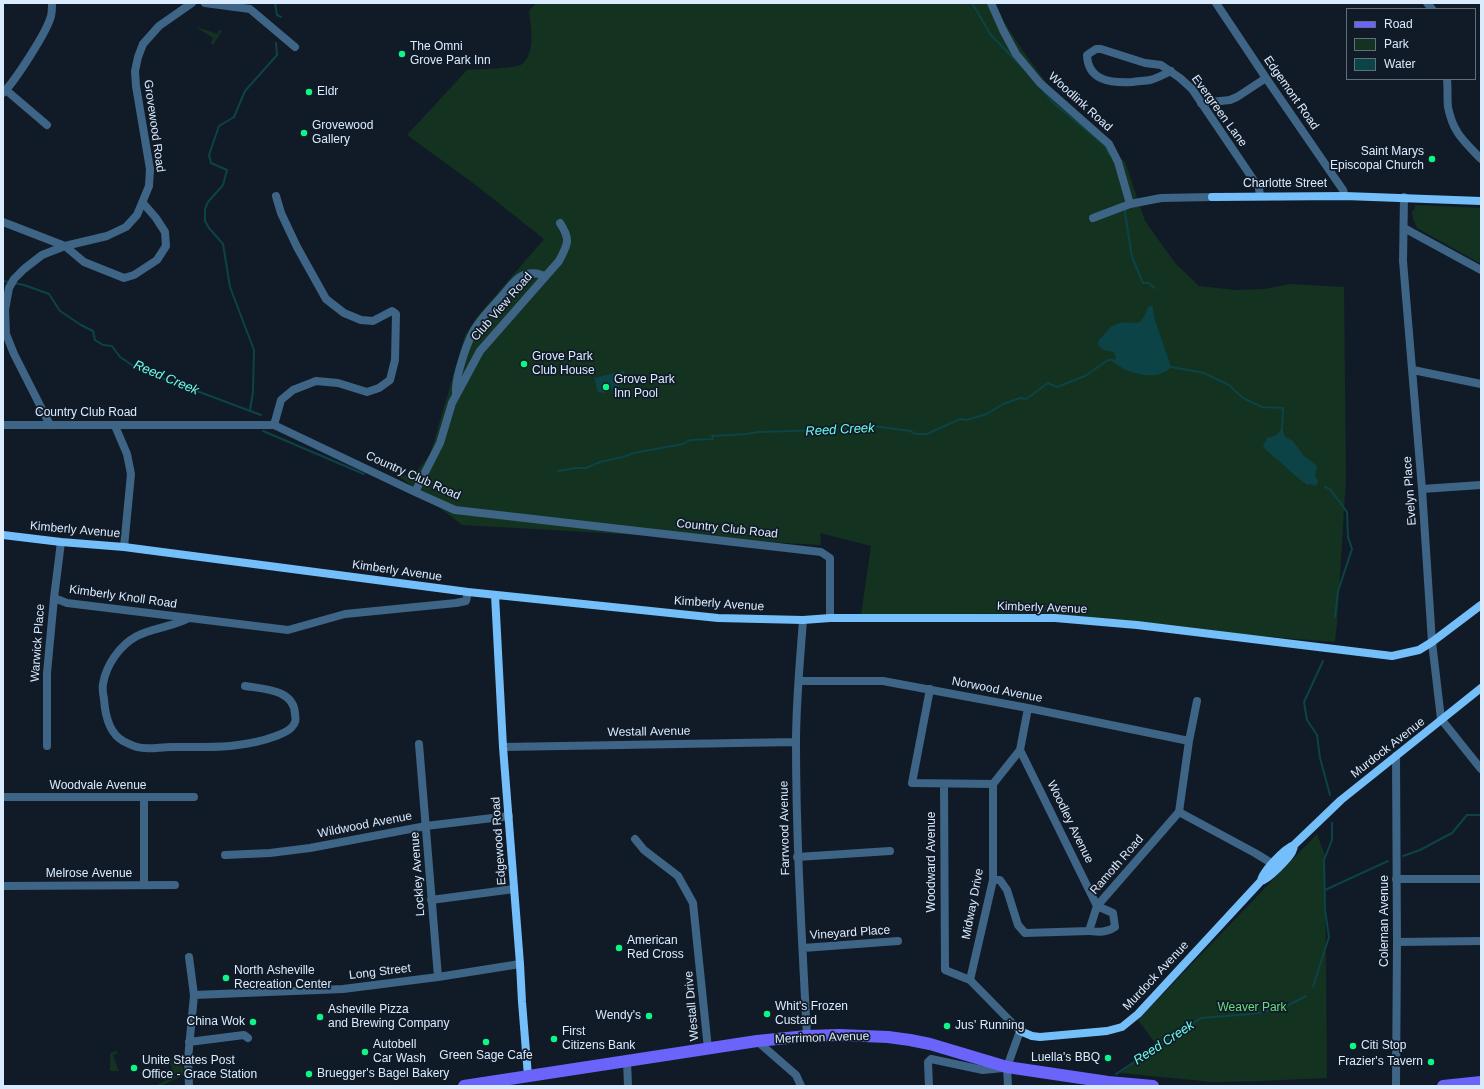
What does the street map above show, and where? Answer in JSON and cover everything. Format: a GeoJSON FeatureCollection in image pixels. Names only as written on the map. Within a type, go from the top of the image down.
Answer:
{"type":"FeatureCollection","features":[{"type":"Feature","properties":{"kind":"main road","name":"Merrimon Avenue"},"geometry":{"type":"LineString","coordinates":[[464,1086],[529,1081],[627,1061],[757,1041],[807,1036],[839,1035],[904,1039],[930,1044],[1008,1067],[1108,1084],[1153,1086]]}},
{"type":"Feature","properties":{"kind":"main road"},"geometry":{"type":"LineString","coordinates":[[1443,1086],[1481,1082]]}},
{"type":"Feature","properties":{"kind":"street"},"geometry":{"type":"LineString","coordinates":[[47,125],[5,92],[44,32],[51,16],[52,3]]}},
{"type":"Feature","properties":{"kind":"street","name":"Grovewood Road"},"geometry":{"type":"LineString","coordinates":[[50,425],[5,333],[5,310],[9,288],[14,279],[24,269],[42,255],[64,246],[107,236],[126,227],[137,215],[149,186],[150,169],[136,86],[135,71],[138,58],[144,44],[159,26],[192,3]]}},
{"type":"Feature","properties":{"kind":"street"},"geometry":{"type":"LineString","coordinates":[[205,3],[250,9],[295,47]]}},
{"type":"Feature","properties":{"kind":"street","name":"Woodlink Road"},"geometry":{"type":"LineString","coordinates":[[991,3],[1016,54],[1040,83],[1109,144],[1118,162],[1130,204]]}},
{"type":"Feature","properties":{"kind":"street","name":"Edgemont Road"},"geometry":{"type":"LineString","coordinates":[[1216,3],[1343,190],[1345,196]]}},
{"type":"Feature","properties":{"kind":"street","name":"Evergreen Lane"},"geometry":{"type":"LineString","coordinates":[[1170,71],[1149,80],[1114,82],[1100,78],[1096,75],[1088,62],[1088,55],[1096,49],[1145,63],[1161,65],[1170,71],[1180,78],[1192,89],[1259,188],[1260,196]]}},
{"type":"Feature","properties":{"kind":"street"},"geometry":{"type":"LineString","coordinates":[[1201,103],[1230,100],[1266,78]]}},
{"type":"Feature","properties":{"kind":"street"},"geometry":{"type":"LineString","coordinates":[[1447,80],[1448,106],[1454,128],[1459,137],[1481,159]]}},
{"type":"Feature","properties":{"kind":"street"},"geometry":{"type":"LineString","coordinates":[[274,425],[282,400],[293,390],[316,381],[338,383],[367,392],[379,388],[390,380],[395,360],[397,325],[396,314],[392,311],[373,322],[361,320],[344,313],[326,299],[296,247],[281,213],[276,196]]}},
{"type":"Feature","properties":{"kind":"street","name":"Charlotte Street"},"geometry":{"type":"LineString","coordinates":[[1093,218],[1130,204],[1162,198],[1345,196],[1481,201]]}},
{"type":"Feature","properties":{"kind":"street","name":"Evelyn Place"},"geometry":{"type":"LineString","coordinates":[[1404,197],[1403,261],[1413,370],[1432,642],[1441,719]]}},
{"type":"Feature","properties":{"kind":"street"},"geometry":{"type":"LineString","coordinates":[[3,222],[64,246],[84,262],[124,278],[134,275],[158,260],[166,246],[165,232],[156,218],[143,203]]}},
{"type":"Feature","properties":{"kind":"street","name":"Club View Road"},"geometry":{"type":"LineString","coordinates":[[415,492],[440,442],[452,403],[480,351],[559,261],[567,247],[568,240],[560,223]]}},
{"type":"Feature","properties":{"kind":"street"},"geometry":{"type":"LineString","coordinates":[[1404,228],[1481,270]]}},
{"type":"Feature","properties":{"kind":"street","name":"Club View Road"},"geometry":{"type":"LineString","coordinates":[[456,396],[456,388],[462,364],[468,345],[478,325],[511,285],[521,276],[534,273],[545,276]]}},
{"type":"Feature","properties":{"kind":"street"},"geometry":{"type":"LineString","coordinates":[[1413,370],[1481,384]]}},
{"type":"Feature","properties":{"kind":"street","name":"Country Club Road"},"geometry":{"type":"LineString","coordinates":[[3,425],[274,425],[455,510],[821,552],[830,558],[830,618]]}},
{"type":"Feature","properties":{"kind":"street"},"geometry":{"type":"LineString","coordinates":[[115,426],[127,454],[131,474],[124,547]]}},
{"type":"Feature","properties":{"kind":"street"},"geometry":{"type":"LineString","coordinates":[[1422,489],[1481,485]]}},
{"type":"Feature","properties":{"kind":"street","name":"Kimberly Avenue"},"geometry":{"type":"LineString","coordinates":[[3,535],[61,542],[124,547],[468,592],[718,618],[803,620],[830,618],[1055,618],[1137,625],[1392,656],[1419,650],[1481,605]]}},
{"type":"Feature","properties":{"kind":"street","name":"Warwick Place"},"geometry":{"type":"LineString","coordinates":[[47,746],[47,673],[61,542]]}},
{"type":"Feature","properties":{"kind":"street","name":"Kimberly Knoll Road"},"geometry":{"type":"LineString","coordinates":[[54,598],[67,603],[288,630],[345,614],[456,603],[466,600],[468,592]]}},
{"type":"Feature","properties":{"kind":"street","name":"Edgewood Road"},"geometry":{"type":"LineString","coordinates":[[495,595],[503,747],[529,1081]]}},
{"type":"Feature","properties":{"kind":"street","name":"Kimberly Knoll Road"},"geometry":{"type":"LineString","coordinates":[[189,618],[180,623],[137,636],[119,650],[109,666],[103,684],[106,720],[113,730],[122,740],[138,748],[220,747],[242,746],[264,741],[285,733],[296,722],[295,711],[290,700],[282,694],[245,686]]}},
{"type":"Feature","properties":{"kind":"street","name":"Farrwood Avenue"},"geometry":{"type":"LineString","coordinates":[[803,620],[799,681],[797,687],[797,857],[807,1036]]}},
{"type":"Feature","properties":{"kind":"street","name":"Norwood Avenue"},"geometry":{"type":"LineString","coordinates":[[799,681],[883,681],[1028,708],[1189,741]]}},
{"type":"Feature","properties":{"kind":"street","name":"Murdock Avenue"},"geometry":{"type":"LineString","coordinates":[[1020,1031],[1032,1036],[1040,1037],[1108,1031],[1122,1027],[1138,1014],[1261,881],[1261,877],[1275,866],[1288,847],[1294,845],[1341,800],[1481,688]]}},
{"type":"Feature","properties":{"kind":"street"},"geometry":{"type":"LineString","coordinates":[[930,689],[912,783],[993,784],[1020,750],[1028,708]]}},
{"type":"Feature","properties":{"kind":"street"},"geometry":{"type":"LineString","coordinates":[[1197,701],[1189,741],[1179,812],[1275,866]]}},
{"type":"Feature","properties":{"kind":"street"},"geometry":{"type":"LineString","coordinates":[[1441,719],[1481,769]]}},
{"type":"Feature","properties":{"kind":"street","name":"Westall Avenue"},"geometry":{"type":"LineString","coordinates":[[503,747],[796,742]]}},
{"type":"Feature","properties":{"kind":"street","name":"Lockley Avenue"},"geometry":{"type":"LineString","coordinates":[[419,744],[438,977]]}},
{"type":"Feature","properties":{"kind":"street","name":"Woodley Avenue"},"geometry":{"type":"LineString","coordinates":[[1020,750],[1098,906]]}},
{"type":"Feature","properties":{"kind":"street","name":"Coleman Avenue"},"geometry":{"type":"LineString","coordinates":[[1396,756],[1396,1086]]}},
{"type":"Feature","properties":{"kind":"street","name":"Woodward Avenue"},"geometry":{"type":"LineString","coordinates":[[944,784],[945,970],[970,980],[1020,1031]]}},
{"type":"Feature","properties":{"kind":"street","name":"Midway Drive"},"geometry":{"type":"LineString","coordinates":[[970,980],[993,880],[993,784]]}},
{"type":"Feature","properties":{"kind":"street","name":"Woodvale Avenue"},"geometry":{"type":"LineString","coordinates":[[3,797],[194,797]]}},
{"type":"Feature","properties":{"kind":"street"},"geometry":{"type":"LineString","coordinates":[[144,798],[144,885]]}},
{"type":"Feature","properties":{"kind":"street","name":"Ramoth Road"},"geometry":{"type":"LineString","coordinates":[[1089,931],[1098,906],[1179,812]]}},
{"type":"Feature","properties":{"kind":"street","name":"Wildwood Avenue"},"geometry":{"type":"LineString","coordinates":[[225,855],[270,853],[310,848],[426,826],[509,816]]}},
{"type":"Feature","properties":{"kind":"street","name":"Westall Drive"},"geometry":{"type":"LineString","coordinates":[[635,839],[644,850],[678,876],[693,903],[708,1049]]}},
{"type":"Feature","properties":{"kind":"street"},"geometry":{"type":"LineString","coordinates":[[797,857],[890,851]]}},
{"type":"Feature","properties":{"kind":"street"},"geometry":{"type":"LineString","coordinates":[[1396,880],[1481,879]]}},
{"type":"Feature","properties":{"kind":"street"},"geometry":{"type":"LineString","coordinates":[[993,880],[1000,880],[1007,890],[1018,924],[1025,933],[1089,931],[1101,933],[1110,931],[1115,927],[1113,913],[1098,906]]}},
{"type":"Feature","properties":{"kind":"street","name":"Melrose Avenue"},"geometry":{"type":"LineString","coordinates":[[3,886],[175,885]]}},
{"type":"Feature","properties":{"kind":"street"},"geometry":{"type":"LineString","coordinates":[[432,900],[514,889]]}},
{"type":"Feature","properties":{"kind":"street","name":"Vineyard Place"},"geometry":{"type":"LineString","coordinates":[[803,948],[898,941]]}},
{"type":"Feature","properties":{"kind":"street"},"geometry":{"type":"LineString","coordinates":[[1397,942],[1481,941]]}},
{"type":"Feature","properties":{"kind":"street"},"geometry":{"type":"LineString","coordinates":[[189,957],[194,994],[188,1059],[189,1086]]}},
{"type":"Feature","properties":{"kind":"street","name":"Long Street"},"geometry":{"type":"LineString","coordinates":[[194,994],[343,989],[438,977],[520,964]]}},
{"type":"Feature","properties":{"kind":"street"},"geometry":{"type":"LineString","coordinates":[[1008,1086],[1008,1067],[1020,1031]]}},
{"type":"Feature","properties":{"kind":"street"},"geometry":{"type":"LineString","coordinates":[[189,1042],[244,1035],[248,1038]]}},
{"type":"Feature","properties":{"kind":"street"},"geometry":{"type":"LineString","coordinates":[[757,1041],[796,1075],[801,1086]]}},
{"type":"Feature","properties":{"kind":"street"},"geometry":{"type":"LineString","coordinates":[[928,1086],[928,1062],[930,1059],[983,1070],[1008,1067]]}},
{"type":"Feature","properties":{"kind":"street"},"geometry":{"type":"LineString","coordinates":[[627,1061],[628,1086]]}},
{"type":"Feature","properties":{"kind":"green space"},"geometry":{"type":"Polygon","coordinates":[[[536,3],[987,3],[1006,25],[1066,110],[1125,162],[1145,221],[1175,263],[1199,286],[1236,290],[1265,289],[1290,284],[1344,287],[1346,478],[1335,642],[1259,636],[1161,624],[1044,613],[861,615],[871,546],[820,533],[821,545],[462,525],[400,477],[416,472],[430,455],[465,335],[477,317],[544,239],[473,183],[407,135],[467,70],[505,68],[522,64],[529,53],[532,39],[529,11],[536,3]]]}},
{"type":"Feature","properties":{"kind":"green space"},"geometry":{"type":"Polygon","coordinates":[[[196,27],[218,34],[219,30],[222,31],[213,45],[211,43],[213,38],[196,27]]]}},
{"type":"Feature","properties":{"kind":"green space"},"geometry":{"type":"Polygon","coordinates":[[[1415,205],[1481,208],[1481,264],[1417,228],[1413,219],[1412,211],[1415,209],[1415,205]]]}},
{"type":"Feature","properties":{"kind":"green space","name":"Weaver Park"},"geometry":{"type":"Polygon","coordinates":[[[1317,834],[1325,856],[1327,1078],[1213,1082],[1120,1073],[1155,1043],[1138,1020],[1317,834]]]}},
{"type":"Feature","properties":{"kind":"green space"},"geometry":{"type":"Polygon","coordinates":[[[116,1051],[118,1053],[113,1055],[119,1071],[110,1071],[110,1053],[116,1051]]]}},
{"type":"Feature","properties":{"kind":"green space"},"geometry":{"type":"Polygon","coordinates":[[[160,1055],[181,1062],[184,1075],[161,1086],[155,1086],[175,1076],[168,1059],[162,1060],[160,1055]]]}},
{"type":"Feature","properties":{"kind":"water"},"geometry":{"type":"Polygon","coordinates":[[[1148,307],[1153,307],[1154,317],[1171,367],[1165,372],[1149,375],[1132,372],[1117,365],[1111,360],[1116,359],[1114,352],[1103,350],[1098,345],[1098,341],[1111,327],[1116,324],[1123,322],[1139,322],[1145,315],[1148,307]]]}},
{"type":"Feature","properties":{"kind":"water","name":"Grove Park Inn Pool"},"geometry":{"type":"Polygon","coordinates":[[[624,371],[628,382],[604,393],[598,392],[594,378],[624,371]]]}},
{"type":"Feature","properties":{"kind":"water"},"geometry":{"type":"Polygon","coordinates":[[[1282,427],[1285,437],[1293,441],[1303,455],[1317,466],[1315,476],[1318,481],[1316,486],[1310,484],[1307,485],[1303,482],[1263,446],[1267,438],[1277,435],[1282,427]]]}},
{"type":"Feature","properties":{"kind":"waterway"},"geometry":{"type":"LineString","coordinates":[[275,3],[277,15],[281,17]]}},
{"type":"Feature","properties":{"kind":"waterway"},"geometry":{"type":"LineString","coordinates":[[972,3],[991,35],[1023,68]]}},
{"type":"Feature","properties":{"kind":"waterway"},"geometry":{"type":"LineString","coordinates":[[250,410],[253,392],[254,350],[230,287],[223,244],[205,221],[205,209],[208,202],[223,185],[227,170],[211,163],[209,155],[219,126],[234,117],[245,91],[277,55],[276,43]]}},
{"type":"Feature","properties":{"kind":"waterway"},"geometry":{"type":"LineString","coordinates":[[1044,92],[1056,105],[1104,145],[1110,155]]}},
{"type":"Feature","properties":{"kind":"waterway"},"geometry":{"type":"LineString","coordinates":[[1126,208],[1125,213],[1132,257],[1143,283],[1149,283],[1154,288]]}},
{"type":"Feature","properties":{"kind":"waterway","name":"Reed Creek"},"geometry":{"type":"LineString","coordinates":[[3,281],[10,282]]}},
{"type":"Feature","properties":{"kind":"waterway","name":"Reed Creek"},"geometry":{"type":"LineString","coordinates":[[14,283],[49,294],[60,311],[93,331],[95,340],[103,345],[112,346],[120,357],[138,369],[261,415]]}},
{"type":"Feature","properties":{"kind":"waterway","name":"Reed Creek"},"geometry":{"type":"LineString","coordinates":[[558,471],[586,468],[600,462],[634,453],[683,444],[690,440],[713,439],[712,436],[758,432],[832,430],[873,426],[910,431],[916,434],[927,434],[960,419],[966,420],[987,414],[1003,404],[1020,398],[1026,399],[1048,383],[1057,387],[1085,376],[1108,360],[1111,360]]}},
{"type":"Feature","properties":{"kind":"waterway","name":"Reed Creek"},"geometry":{"type":"LineString","coordinates":[[1171,367],[1204,373],[1229,385],[1243,398],[1262,407],[1283,408],[1282,428]]}},
{"type":"Feature","properties":{"kind":"waterway","name":"Reed Creek"},"geometry":{"type":"LineString","coordinates":[[263,431],[364,474]]}},
{"type":"Feature","properties":{"kind":"waterway","name":"Reed Creek"},"geometry":{"type":"LineString","coordinates":[[1325,487],[1330,489],[1347,512],[1348,537],[1352,549],[1338,591],[1335,617]]}},
{"type":"Feature","properties":{"kind":"waterway","name":"Reed Creek"},"geometry":{"type":"LineString","coordinates":[[1323,661],[1304,702],[1307,720],[1317,735],[1320,758],[1330,795]]}},
{"type":"Feature","properties":{"kind":"waterway"},"geometry":{"type":"LineString","coordinates":[[1403,856],[1420,850],[1452,833],[1467,815],[1481,815]]}},
{"type":"Feature","properties":{"kind":"waterway","name":"Reed Creek"},"geometry":{"type":"LineString","coordinates":[[1313,987],[1329,937],[1325,910],[1324,860],[1332,840],[1332,823]]}},
{"type":"Feature","properties":{"kind":"waterway"},"geometry":{"type":"LineString","coordinates":[[1325,890],[1388,861]]}},
{"type":"Feature","properties":{"kind":"waterway","name":"Reed Creek"},"geometry":{"type":"LineString","coordinates":[[1116,1074],[1201,1018],[1252,1014],[1283,1008],[1306,996]]}},
{"type":"Feature","properties":{"kind":"place","name":"The Omni Grove Park Inn"},"geometry":{"type":"Point","coordinates":[402,54]}},
{"type":"Feature","properties":{"kind":"place","name":"Eldr"},"geometry":{"type":"Point","coordinates":[309,92]}},
{"type":"Feature","properties":{"kind":"place","name":"Grovewood Gallery"},"geometry":{"type":"Point","coordinates":[304,133]}},
{"type":"Feature","properties":{"kind":"place","name":"Saint Marys Episcopal Church"},"geometry":{"type":"Point","coordinates":[1432,159]}},
{"type":"Feature","properties":{"kind":"place","name":"Grove Park Club House"},"geometry":{"type":"Point","coordinates":[524,364]}},
{"type":"Feature","properties":{"kind":"place","name":"Grove Park Inn Pool"},"geometry":{"type":"Point","coordinates":[606,387]}},
{"type":"Feature","properties":{"kind":"place","name":"American Red Cross"},"geometry":{"type":"Point","coordinates":[619,948]}},
{"type":"Feature","properties":{"kind":"place","name":"North Asheville Recreation Center"},"geometry":{"type":"Point","coordinates":[226,978]}},
{"type":"Feature","properties":{"kind":"place","name":"Whit's Frozen Custard"},"geometry":{"type":"Point","coordinates":[767,1014]}},
{"type":"Feature","properties":{"kind":"place","name":"Wendy's"},"geometry":{"type":"Point","coordinates":[649,1016]}},
{"type":"Feature","properties":{"kind":"place","name":"Asheville Pizza and Brewing Company"},"geometry":{"type":"Point","coordinates":[320,1017]}},
{"type":"Feature","properties":{"kind":"place","name":"China Wok"},"geometry":{"type":"Point","coordinates":[253,1022]}},
{"type":"Feature","properties":{"kind":"place","name":"Jus’ Running"},"geometry":{"type":"Point","coordinates":[947,1026]}},
{"type":"Feature","properties":{"kind":"place","name":"First Citizens Bank"},"geometry":{"type":"Point","coordinates":[554,1039]}},
{"type":"Feature","properties":{"kind":"place","name":"Green Sage Cafe"},"geometry":{"type":"Point","coordinates":[486,1042]}},
{"type":"Feature","properties":{"kind":"place","name":"Citi Stop"},"geometry":{"type":"Point","coordinates":[1353,1046]}},
{"type":"Feature","properties":{"kind":"place","name":"Autobell Car Wash"},"geometry":{"type":"Point","coordinates":[365,1052]}},
{"type":"Feature","properties":{"kind":"place","name":"Luella's BBQ"},"geometry":{"type":"Point","coordinates":[1108,1058]}},
{"type":"Feature","properties":{"kind":"place","name":"Frazier's Tavern"},"geometry":{"type":"Point","coordinates":[1431,1062]}},
{"type":"Feature","properties":{"kind":"place","name":"Unite States Post Office - Grace Station"},"geometry":{"type":"Point","coordinates":[134,1068]}},
{"type":"Feature","properties":{"kind":"place","name":"Bruegger's Bagel Bakery"},"geometry":{"type":"Point","coordinates":[309,1074]}}]}
